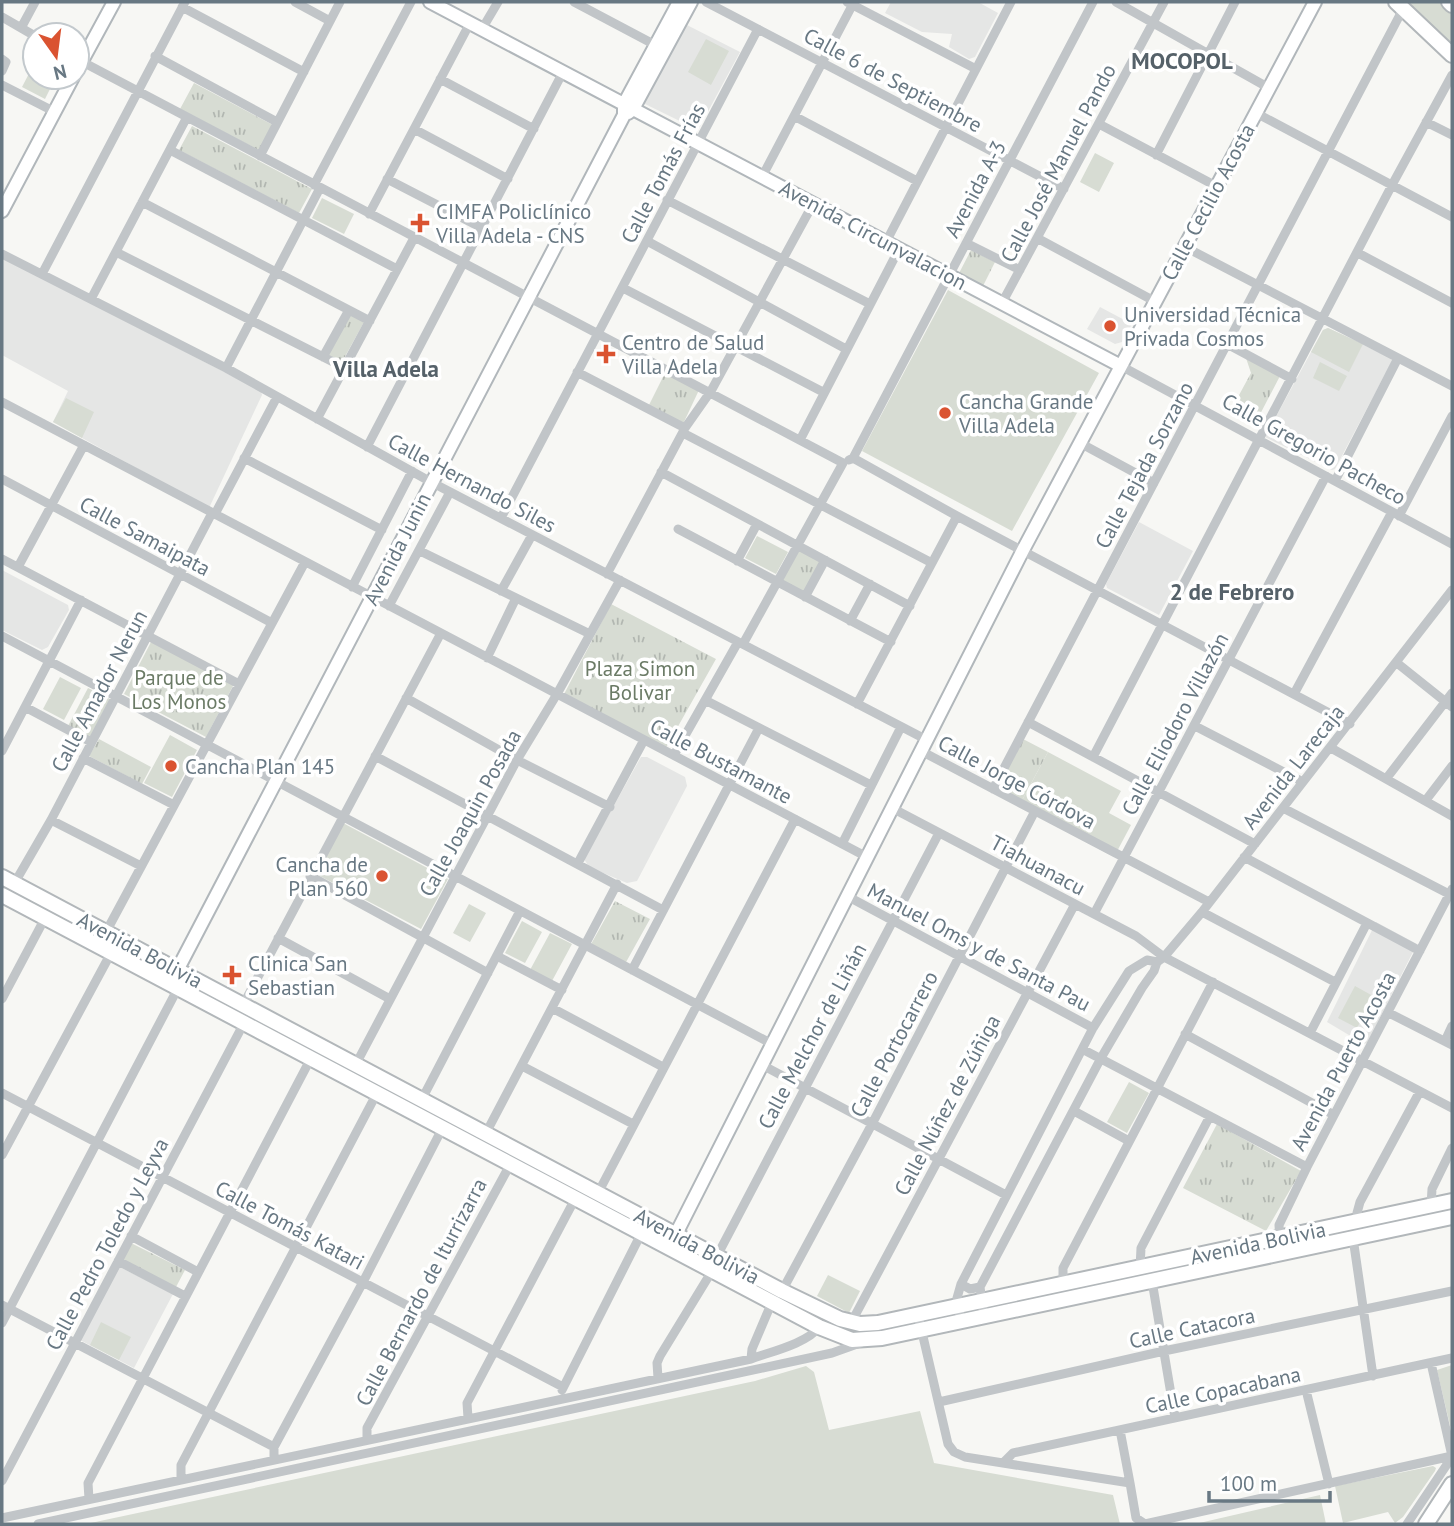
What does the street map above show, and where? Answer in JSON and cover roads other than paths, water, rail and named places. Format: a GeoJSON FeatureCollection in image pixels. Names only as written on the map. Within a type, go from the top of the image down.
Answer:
{"type":"FeatureCollection","features":[{"type":"Feature","properties":{"kind":"main road"},"geometry":{"type":"LineString","coordinates":[[1399,5],[1452,55]]}},
{"type":"Feature","properties":{"kind":"main road","name":"Avenida Bolivia"},"geometry":{"type":"LineString","coordinates":[[8,880],[598,1193],[672,1240],[712,1271],[851,1323],[961,1321],[1452,1217]]}},
{"type":"Feature","properties":{"kind":"main road","name":"Avenida Bolivia"},"geometry":{"type":"LineString","coordinates":[[2,895],[642,1231],[717,1256],[820,1327],[852,1340],[868,1340],[920,1322],[981,1294],[1063,1284],[1452,1201]]}},
{"type":"Feature","properties":{"kind":"main road"},"geometry":{"type":"LineString","coordinates":[[1426,1524],[1452,1484]]}},
{"type":"Feature","properties":{"kind":"street"},"geometry":{"type":"LineString","coordinates":[[25,21],[35,2]]}},
{"type":"Feature","properties":{"kind":"street"},"geometry":{"type":"LineString","coordinates":[[91,43],[114,2]]}},
{"type":"Feature","properties":{"kind":"street"},"geometry":{"type":"LineString","coordinates":[[295,2],[330,21]]}},
{"type":"Feature","properties":{"kind":"street"},"geometry":{"type":"LineString","coordinates":[[260,156],[340,2]]}},
{"type":"Feature","properties":{"kind":"street"},"geometry":{"type":"LineString","coordinates":[[226,368],[411,2]]}},
{"type":"Feature","properties":{"kind":"street","name":"Avenida Circunvalacion"},"geometry":{"type":"LineString","coordinates":[[430,2],[627,109],[699,144],[1121,366]]}},
{"type":"Feature","properties":{"kind":"street"},"geometry":{"type":"LineString","coordinates":[[482,29],[498,2]]}},
{"type":"Feature","properties":{"kind":"street"},"geometry":{"type":"LineString","coordinates":[[574,2],[660,48]]}},
{"type":"Feature","properties":{"kind":"street","name":"Avenida Junin"},"geometry":{"type":"LineString","coordinates":[[660,48],[679,2]]}},
{"type":"Feature","properties":{"kind":"street","name":"Avenida Junin"},"geometry":{"type":"LineString","coordinates":[[174,986],[177,970],[431,482],[660,48],[691,2]]}},
{"type":"Feature","properties":{"kind":"street","name":"Calle 6 de Septiembre"},"geometry":{"type":"LineString","coordinates":[[706,2],[1064,189]]}},
{"type":"Feature","properties":{"kind":"street"},"geometry":{"type":"LineString","coordinates":[[886,242],[1011,2]]}},
{"type":"Feature","properties":{"kind":"street","name":"Avenida A-3"},"geometry":{"type":"LineString","coordinates":[[853,458],[1093,2]]}},
{"type":"Feature","properties":{"kind":"street"},"geometry":{"type":"LineString","coordinates":[[1116,2],[1269,88]]}},
{"type":"Feature","properties":{"kind":"street","name":"Calle José Manuel Pando"},"geometry":{"type":"LineString","coordinates":[[1002,303],[1164,2]]}},
{"type":"Feature","properties":{"kind":"street"},"geometry":{"type":"LineString","coordinates":[[1156,155],[1235,2]]}},
{"type":"Feature","properties":{"kind":"street","name":"Calle Cecilio Acosta"},"geometry":{"type":"LineString","coordinates":[[672,1240],[1024,550],[1315,2]]}},
{"type":"Feature","properties":{"kind":"street"},"geometry":{"type":"LineString","coordinates":[[42,274],[184,3],[304,72]]}},
{"type":"Feature","properties":{"kind":"street"},"geometry":{"type":"LineString","coordinates":[[762,177],[851,3],[976,69]]}},
{"type":"Feature","properties":{"kind":"street","name":"Calle Tejada Sorzano"},"geometry":{"type":"LineString","coordinates":[[993,789],[1328,151],[1399,5]]}},
{"type":"Feature","properties":{"kind":"street"},"geometry":{"type":"LineString","coordinates":[[2,17],[21,28]]}},
{"type":"Feature","properties":{"kind":"street"},"geometry":{"type":"LineString","coordinates":[[369,214],[470,23]]}},
{"type":"Feature","properties":{"kind":"street","name":"Calle Tomás Frías"},"geometry":{"type":"LineString","coordinates":[[501,518],[758,29]]}},
{"type":"Feature","properties":{"kind":"street"},"geometry":{"type":"LineString","coordinates":[[156,56],[277,122]]}},
{"type":"Feature","properties":{"kind":"street"},"geometry":{"type":"LineString","coordinates":[[2,60],[6,62],[2,71]]}},
{"type":"Feature","properties":{"kind":"street"},"geometry":{"type":"LineString","coordinates":[[91,70],[137,91],[711,391],[843,463]]}},
{"type":"Feature","properties":{"kind":"street"},"geometry":{"type":"LineString","coordinates":[[367,447],[563,72]]}},
{"type":"Feature","properties":{"kind":"street"},"geometry":{"type":"LineString","coordinates":[[1093,757],[1452,75]]}},
{"type":"Feature","properties":{"kind":"street"},"geometry":{"type":"LineString","coordinates":[[440,79],[534,129]]}},
{"type":"Feature","properties":{"kind":"street"},"geometry":{"type":"LineString","coordinates":[[2,85],[55,112]]}},
{"type":"Feature","properties":{"kind":"street"},"geometry":{"type":"LineString","coordinates":[[2,211],[66,91]]}},
{"type":"Feature","properties":{"kind":"street"},"geometry":{"type":"LineString","coordinates":[[1256,113],[1452,217]]}},
{"type":"Feature","properties":{"kind":"street"},"geometry":{"type":"LineString","coordinates":[[794,116],[917,181]]}},
{"type":"Feature","properties":{"kind":"street"},"geometry":{"type":"LineString","coordinates":[[91,299],[187,117]]}},
{"type":"Feature","properties":{"kind":"street"},"geometry":{"type":"LineString","coordinates":[[1426,122],[1452,135]]}},
{"type":"Feature","properties":{"kind":"street"},"geometry":{"type":"LineString","coordinates":[[1099,124],[1216,186]]}},
{"type":"Feature","properties":{"kind":"street"},"geometry":{"type":"LineString","coordinates":[[414,129],[508,179]]}},
{"type":"Feature","properties":{"kind":"street"},"geometry":{"type":"LineString","coordinates":[[170,150],[397,269]]}},
{"type":"Feature","properties":{"kind":"street"},"geometry":{"type":"LineString","coordinates":[[387,179],[482,228]]}},
{"type":"Feature","properties":{"kind":"street"},"geometry":{"type":"LineString","coordinates":[[667,200],[870,303]]}},
{"type":"Feature","properties":{"kind":"street"},"geometry":{"type":"LineString","coordinates":[[142,202],[370,321]]}},
{"type":"Feature","properties":{"kind":"street"},"geometry":{"type":"LineString","coordinates":[[607,574],[661,472],[711,391],[813,204]]}},
{"type":"Feature","properties":{"kind":"street"},"geometry":{"type":"LineString","coordinates":[[317,419],[414,238]]}},
{"type":"Feature","properties":{"kind":"street"},"geometry":{"type":"LineString","coordinates":[[1038,238],[1156,302]]}},
{"type":"Feature","properties":{"kind":"street"},"geometry":{"type":"LineString","coordinates":[[647,241],[846,349]]}},
{"type":"Feature","properties":{"kind":"street"},"geometry":{"type":"LineString","coordinates":[[966,243],[1020,270]]}},
{"type":"Feature","properties":{"kind":"street"},"geometry":{"type":"LineString","coordinates":[[1185,247],[1452,386]]}},
{"type":"Feature","properties":{"kind":"street"},"geometry":{"type":"LineString","coordinates":[[800,440],[899,249]]}},
{"type":"Feature","properties":{"kind":"street"},"geometry":{"type":"LineString","coordinates":[[116,252],[345,368]]}},
{"type":"Feature","properties":{"kind":"street"},"geometry":{"type":"LineString","coordinates":[[1358,253],[1452,303]]}},
{"type":"Feature","properties":{"kind":"street","name":"Calle Hernando Siles"},"geometry":{"type":"LineString","coordinates":[[2,254],[226,368],[431,482],[901,727],[924,746]]}},
{"type":"Feature","properties":{"kind":"street"},"geometry":{"type":"LineString","coordinates":[[622,288],[823,392]]}},
{"type":"Feature","properties":{"kind":"street"},"geometry":{"type":"LineString","coordinates":[[323,357],[349,310]]}},
{"type":"Feature","properties":{"kind":"street"},"geometry":{"type":"LineString","coordinates":[[1227,344],[1292,379]]}},
{"type":"Feature","properties":{"kind":"street"},"geometry":{"type":"LineString","coordinates":[[1335,481],[1398,358]]}},
{"type":"Feature","properties":{"kind":"street","name":"Calle Gregorio Pacheco"},"geometry":{"type":"LineString","coordinates":[[1121,366],[1452,544]]}},
{"type":"Feature","properties":{"kind":"street"},"geometry":{"type":"LineString","coordinates":[[578,372],[932,564]]}},
{"type":"Feature","properties":{"kind":"street","name":"Calle Amador Nerun"},"geometry":{"type":"LineString","coordinates":[[8,880],[51,820],[147,635],[277,397]]}},
{"type":"Feature","properties":{"kind":"street","name":"Calle Bustamante"},"geometry":{"type":"LineString","coordinates":[[2,402],[867,857]]}},
{"type":"Feature","properties":{"kind":"street"},"geometry":{"type":"LineString","coordinates":[[1294,694],[1452,416]]}},
{"type":"Feature","properties":{"kind":"street"},"geometry":{"type":"LineString","coordinates":[[1080,443],[1154,483]]}},
{"type":"Feature","properties":{"kind":"street"},"geometry":{"type":"LineString","coordinates":[[18,567],[84,445]]}},
{"type":"Feature","properties":{"kind":"street"},"geometry":{"type":"LineString","coordinates":[[244,458],[382,530]]}},
{"type":"Feature","properties":{"kind":"street"},"geometry":{"type":"LineString","coordinates":[[674,755],[778,582],[843,463],[853,458],[1350,724]]}},
{"type":"Feature","properties":{"kind":"street","name":"Avenida Junin"},"geometry":{"type":"LineString","coordinates":[[352,587],[411,471]]}},
{"type":"Feature","properties":{"kind":"street"},"geometry":{"type":"LineString","coordinates":[[661,472],[910,606]]}},
{"type":"Feature","properties":{"kind":"street","name":"Calle Eliodoro Villazón"},"geometry":{"type":"LineString","coordinates":[[1094,914],[1326,476]]}},
{"type":"Feature","properties":{"kind":"street","name":"Calle Samaipata"},"geometry":{"type":"LineString","coordinates":[[2,479],[272,623]]}},
{"type":"Feature","properties":{"kind":"street","name":"Avenida Junin"},"geometry":{"type":"LineString","coordinates":[[389,606],[450,492]]}},
{"type":"Feature","properties":{"kind":"street"},"geometry":{"type":"LineString","coordinates":[[857,704],[957,516]]}},
{"type":"Feature","properties":{"kind":"street"},"geometry":{"type":"LineString","coordinates":[[737,561],[757,524]]}},
{"type":"Feature","properties":{"kind":"street"},"geometry":{"type":"LineString","coordinates":[[678,529],[891,642]]}},
{"type":"Feature","properties":{"kind":"street"},"geometry":{"type":"LineString","coordinates":[[501,591],[532,535]]}},
{"type":"Feature","properties":{"kind":"street"},"geometry":{"type":"LineString","coordinates":[[420,551],[590,634]]}},
{"type":"Feature","properties":{"kind":"street"},"geometry":{"type":"LineString","coordinates":[[2,559],[239,684]]}},
{"type":"Feature","properties":{"kind":"street"},"geometry":{"type":"LineString","coordinates":[[805,597],[825,560]]}},
{"type":"Feature","properties":{"kind":"street"},"geometry":{"type":"LineString","coordinates":[[106,932],[305,562]]}},
{"type":"Feature","properties":{"kind":"street","name":"Calle Joaquin Posada"},"geometry":{"type":"LineString","coordinates":[[356,1065],[517,760],[620,580]]}},
{"type":"Feature","properties":{"kind":"street"},"geometry":{"type":"LineString","coordinates":[[850,621],[870,584]]}},
{"type":"Feature","properties":{"kind":"street","name":"Avenida Larecaja"},"geometry":{"type":"LineString","coordinates":[[981,1294],[1101,1058],[1161,959],[1202,912],[1452,590]]}},
{"type":"Feature","properties":{"kind":"street"},"geometry":{"type":"LineString","coordinates":[[486,657],[516,598]]}},
{"type":"Feature","properties":{"kind":"street"},"geometry":{"type":"LineString","coordinates":[[2,751],[80,600]]}},
{"type":"Feature","properties":{"kind":"street"},"geometry":{"type":"LineString","coordinates":[[243,1005],[440,633]]}},
{"type":"Feature","properties":{"kind":"street"},"geometry":{"type":"LineString","coordinates":[[2,636],[772,1044]]}},
{"type":"Feature","properties":{"kind":"street"},"geometry":{"type":"LineString","coordinates":[[1397,663],[1449,704]]}},
{"type":"Feature","properties":{"kind":"street"},"geometry":{"type":"LineString","coordinates":[[1386,779],[1449,704],[1452,693]]}},
{"type":"Feature","properties":{"kind":"street"},"geometry":{"type":"LineString","coordinates":[[406,698],[517,760],[610,807]]}},
{"type":"Feature","properties":{"kind":"street"},"geometry":{"type":"LineString","coordinates":[[705,700],[871,785]]}},
{"type":"Feature","properties":{"kind":"street"},"geometry":{"type":"LineString","coordinates":[[25,707],[91,742]]}},
{"type":"Feature","properties":{"kind":"street"},"geometry":{"type":"LineString","coordinates":[[1028,722],[1255,844]]}},
{"type":"Feature","properties":{"kind":"street"},"geometry":{"type":"LineString","coordinates":[[1195,726],[1303,782]]}},
{"type":"Feature","properties":{"kind":"street"},"geometry":{"type":"LineString","coordinates":[[842,844],[901,727]]}},
{"type":"Feature","properties":{"kind":"street"},"geometry":{"type":"LineString","coordinates":[[632,970],[759,728]]}},
{"type":"Feature","properties":{"kind":"street"},"geometry":{"type":"LineString","coordinates":[[578,863],[644,740]]}},
{"type":"Feature","properties":{"kind":"street","name":"Calle Jorge Córdova"},"geometry":{"type":"LineString","coordinates":[[924,746],[993,789],[1209,902]]}},
{"type":"Feature","properties":{"kind":"street"},"geometry":{"type":"LineString","coordinates":[[1331,748],[1452,816]]}},
{"type":"Feature","properties":{"kind":"street"},"geometry":{"type":"LineString","coordinates":[[374,756],[663,910]]}},
{"type":"Feature","properties":{"kind":"street"},"geometry":{"type":"LineString","coordinates":[[83,758],[174,804]]}},
{"type":"Feature","properties":{"kind":"street"},"geometry":{"type":"LineString","coordinates":[[1426,800],[1452,766]]}},
{"type":"Feature","properties":{"kind":"street","name":"Tiahuanacu"},"geometry":{"type":"LineString","coordinates":[[892,808],[1136,936],[1161,959],[1213,982],[1419,1093],[1452,1108]]}},
{"type":"Feature","properties":{"kind":"street"},"geometry":{"type":"LineString","coordinates":[[1283,808],[1451,892]]}},
{"type":"Feature","properties":{"kind":"street","name":"Calle Portocarrero"},"geometry":{"type":"LineString","coordinates":[[751,1359],[752,1349],[777,1297],[872,1124],[1035,811]]}},
{"type":"Feature","properties":{"kind":"street"},"geometry":{"type":"LineString","coordinates":[[598,1193],[794,819]]}},
{"type":"Feature","properties":{"kind":"street"},"geometry":{"type":"LineString","coordinates":[[51,820],[141,866]]}},
{"type":"Feature","properties":{"kind":"street","name":"Calle Melchor de Liñán"},"geometry":{"type":"LineString","coordinates":[[717,1256],[939,833]]}},
{"type":"Feature","properties":{"kind":"street"},"geometry":{"type":"LineString","coordinates":[[1244,857],[1420,951]]}},
{"type":"Feature","properties":{"kind":"street"},"geometry":{"type":"LineString","coordinates":[[310,876],[488,973]]}},
{"type":"Feature","properties":{"kind":"street"},"geometry":{"type":"LineString","coordinates":[[486,1133],[617,884]]}},
{"type":"Feature","properties":{"kind":"street","name":"Avenida Puerto Acosta"},"geometry":{"type":"LineString","coordinates":[[1282,1253],[1279,1225],[1451,892]]}},
{"type":"Feature","properties":{"kind":"street","name":"Manuel Oms y de Santa Pau"},"geometry":{"type":"LineString","coordinates":[[848,896],[1093,1028]]}},
{"type":"Feature","properties":{"kind":"street","name":"Calle Núñez de Zúñiga"},"geometry":{"type":"LineString","coordinates":[[851,1323],[1075,904]]}},
{"type":"Feature","properties":{"kind":"street"},"geometry":{"type":"LineString","coordinates":[[422,1099],[520,911]]}},
{"type":"Feature","properties":{"kind":"street"},"geometry":{"type":"LineString","coordinates":[[1202,912],[1335,982]]}},
{"type":"Feature","properties":{"kind":"street"},"geometry":{"type":"LineString","coordinates":[[2,999],[45,918]]}},
{"type":"Feature","properties":{"kind":"street"},"geometry":{"type":"LineString","coordinates":[[1310,1033],[1367,923]]}},
{"type":"Feature","properties":{"kind":"street"},"geometry":{"type":"LineString","coordinates":[[278,938],[390,999]]}},
{"type":"Feature","properties":{"kind":"street"},"geometry":{"type":"LineString","coordinates":[[2,1156],[111,953]]}},
{"type":"Feature","properties":{"kind":"street"},"geometry":{"type":"LineString","coordinates":[[497,956],[562,990]]}},
{"type":"Feature","properties":{"kind":"street","name":"Avenida Larecaja"},"geometry":{"type":"LineString","coordinates":[[961,1321],[957,1298],[961,1283],[1084,1050],[1093,1028],[1129,971],[1147,960],[1161,959]]}},
{"type":"Feature","properties":{"kind":"street"},"geometry":{"type":"LineString","coordinates":[[1063,1284],[1063,1268],[1213,982]]}},
{"type":"Feature","properties":{"kind":"street"},"geometry":{"type":"LineString","coordinates":[[2,1322],[5,1307],[97,1143],[174,986]]}},
{"type":"Feature","properties":{"kind":"street"},"geometry":{"type":"LineString","coordinates":[[552,1008],[663,1067]]}},
{"type":"Feature","properties":{"kind":"street"},"geometry":{"type":"LineString","coordinates":[[1388,1013],[1448,1043],[1452,1026]]}},
{"type":"Feature","properties":{"kind":"street","name":"Calle Pedro Toledo y Leyva"},"geometry":{"type":"LineString","coordinates":[[2,1481],[244,1023]]}},
{"type":"Feature","properties":{"kind":"street"},"geometry":{"type":"LineString","coordinates":[[1185,1034],[1334,1115]]}},
{"type":"Feature","properties":{"kind":"street"},"geometry":{"type":"LineString","coordinates":[[1084,1050],[1307,1167]]}},
{"type":"Feature","properties":{"kind":"street"},"geometry":{"type":"LineString","coordinates":[[89,1499],[88,1483],[311,1058]]}},
{"type":"Feature","properties":{"kind":"street"},"geometry":{"type":"LineString","coordinates":[[762,1065],[1006,1195]]}},
{"type":"Feature","properties":{"kind":"street"},"geometry":{"type":"LineString","coordinates":[[522,1066],[633,1124]]}},
{"type":"Feature","properties":{"kind":"street","name":"Calle Tomás Katari"},"geometry":{"type":"LineString","coordinates":[[2,1093],[563,1387]]}},
{"type":"Feature","properties":{"kind":"street"},"geometry":{"type":"LineString","coordinates":[[181,1479],[181,1465],[377,1093]]}},
{"type":"Feature","properties":{"kind":"street"},"geometry":{"type":"LineString","coordinates":[[1358,1222],[1360,1202],[1419,1093]]}},
{"type":"Feature","properties":{"kind":"street"},"geometry":{"type":"LineString","coordinates":[[1074,1111],[1129,1141]]}},
{"type":"Feature","properties":{"kind":"street"},"geometry":{"type":"LineString","coordinates":[[1140,1268],[1141,1248],[1210,1116]]}},
{"type":"Feature","properties":{"kind":"street"},"geometry":{"type":"LineString","coordinates":[[274,1459],[274,1447],[443,1127]]}},
{"type":"Feature","properties":{"kind":"street"},"geometry":{"type":"LineString","coordinates":[[1431,1206],[1433,1189],[1452,1148]]}},
{"type":"Feature","properties":{"kind":"street","name":"Calle Bernardo de Iturrizarra"},"geometry":{"type":"LineString","coordinates":[[367,1440],[367,1428],[511,1163]]}},
{"type":"Feature","properties":{"kind":"street"},"geometry":{"type":"LineString","coordinates":[[468,1418],[467,1404],[576,1197]]}},
{"type":"Feature","properties":{"kind":"street"},"geometry":{"type":"LineString","coordinates":[[561,1399],[563,1387],[642,1231]]}},
{"type":"Feature","properties":{"kind":"street"},"geometry":{"type":"LineString","coordinates":[[131,1236],[198,1272]]}},
{"type":"Feature","properties":{"kind":"street"},"geometry":{"type":"LineString","coordinates":[[1353,1238],[1373,1376]]}},
{"type":"Feature","properties":{"kind":"street"},"geometry":{"type":"LineString","coordinates":[[118,1261],[185,1296]]}},
{"type":"Feature","properties":{"kind":"street"},"geometry":{"type":"LineString","coordinates":[[658,1378],[657,1363],[660,1356],[712,1271]]}},
{"type":"Feature","properties":{"kind":"street"},"geometry":{"type":"LineString","coordinates":[[1152,1281],[1175,1418]]}},
{"type":"Feature","properties":{"kind":"street"},"geometry":{"type":"LineString","coordinates":[[961,1283],[981,1294],[984,1316]]}},
{"type":"Feature","properties":{"kind":"street","name":"Calle Catacora"},"geometry":{"type":"LineString","coordinates":[[939,1402],[1164,1351],[1452,1291]]}},
{"type":"Feature","properties":{"kind":"street"},"geometry":{"type":"LineString","coordinates":[[5,1307],[274,1447]]}},
{"type":"Feature","properties":{"kind":"street"},"geometry":{"type":"LineString","coordinates":[[920,1322],[948,1444],[954,1452],[965,1457],[1130,1483]]}},
{"type":"Feature","properties":{"kind":"street"},"geometry":{"type":"LineString","coordinates":[[2,1518],[751,1359],[804,1339],[820,1327]]}},
{"type":"Feature","properties":{"kind":"street"},"geometry":{"type":"LineString","coordinates":[[38,1524],[819,1356],[868,1340]]}},
{"type":"Feature","properties":{"kind":"street","name":"Calle Copacabana"},"geometry":{"type":"LineString","coordinates":[[1004,1462],[1013,1453],[1452,1358]]}},
{"type":"Feature","properties":{"kind":"street"},"geometry":{"type":"LineString","coordinates":[[1406,1524],[1452,1456],[1431,1363]]}},
{"type":"Feature","properties":{"kind":"street"},"geometry":{"type":"LineString","coordinates":[[1306,1390],[1329,1484]]}},
{"type":"Feature","properties":{"kind":"street"},"geometry":{"type":"LineString","coordinates":[[1120,1430],[1136,1518],[1145,1524],[1452,1456]]}},
{"type":"Feature","properties":{"kind":"place","name":"CIMFA Policlínico Villa Adela - CNS"},"geometry":{"type":"Point","coordinates":[420,223]}},
{"type":"Feature","properties":{"kind":"place","name":"Universidad Técnica Privada Cosmos"},"geometry":{"type":"Point","coordinates":[1110,326]}},
{"type":"Feature","properties":{"kind":"place","name":"Centro de Salud Villa Adela"},"geometry":{"type":"Point","coordinates":[606,354]}},
{"type":"Feature","properties":{"kind":"place","name":"Cancha Grande Villa Adela"},"geometry":{"type":"Point","coordinates":[945,413]}},
{"type":"Feature","properties":{"kind":"place","name":"Cancha Plan 145"},"geometry":{"type":"Point","coordinates":[171,766]}},
{"type":"Feature","properties":{"kind":"place","name":"Cancha de Plan 560"},"geometry":{"type":"Point","coordinates":[382,876]}},
{"type":"Feature","properties":{"kind":"place","name":"Clinica San Sebastian"},"geometry":{"type":"Point","coordinates":[232,975]}},
{"type":"Feature","properties":{"kind":"district","name":"MOCOPOL"},"geometry":{"type":"Point","coordinates":[1182,60]}},
{"type":"Feature","properties":{"kind":"district","name":"Villa Adela"},"geometry":{"type":"Point","coordinates":[386,368]}},
{"type":"Feature","properties":{"kind":"district","name":"2 de Febrero"},"geometry":{"type":"Point","coordinates":[1232,591]}},
{"type":"Feature","properties":{"kind":"park label","name":"Plaza Simon Bolivar"},"geometry":{"type":"Point","coordinates":[640,680]}},
{"type":"Feature","properties":{"kind":"park label","name":"Parque de Los Monos"},"geometry":{"type":"Point","coordinates":[179,689]}}]}
